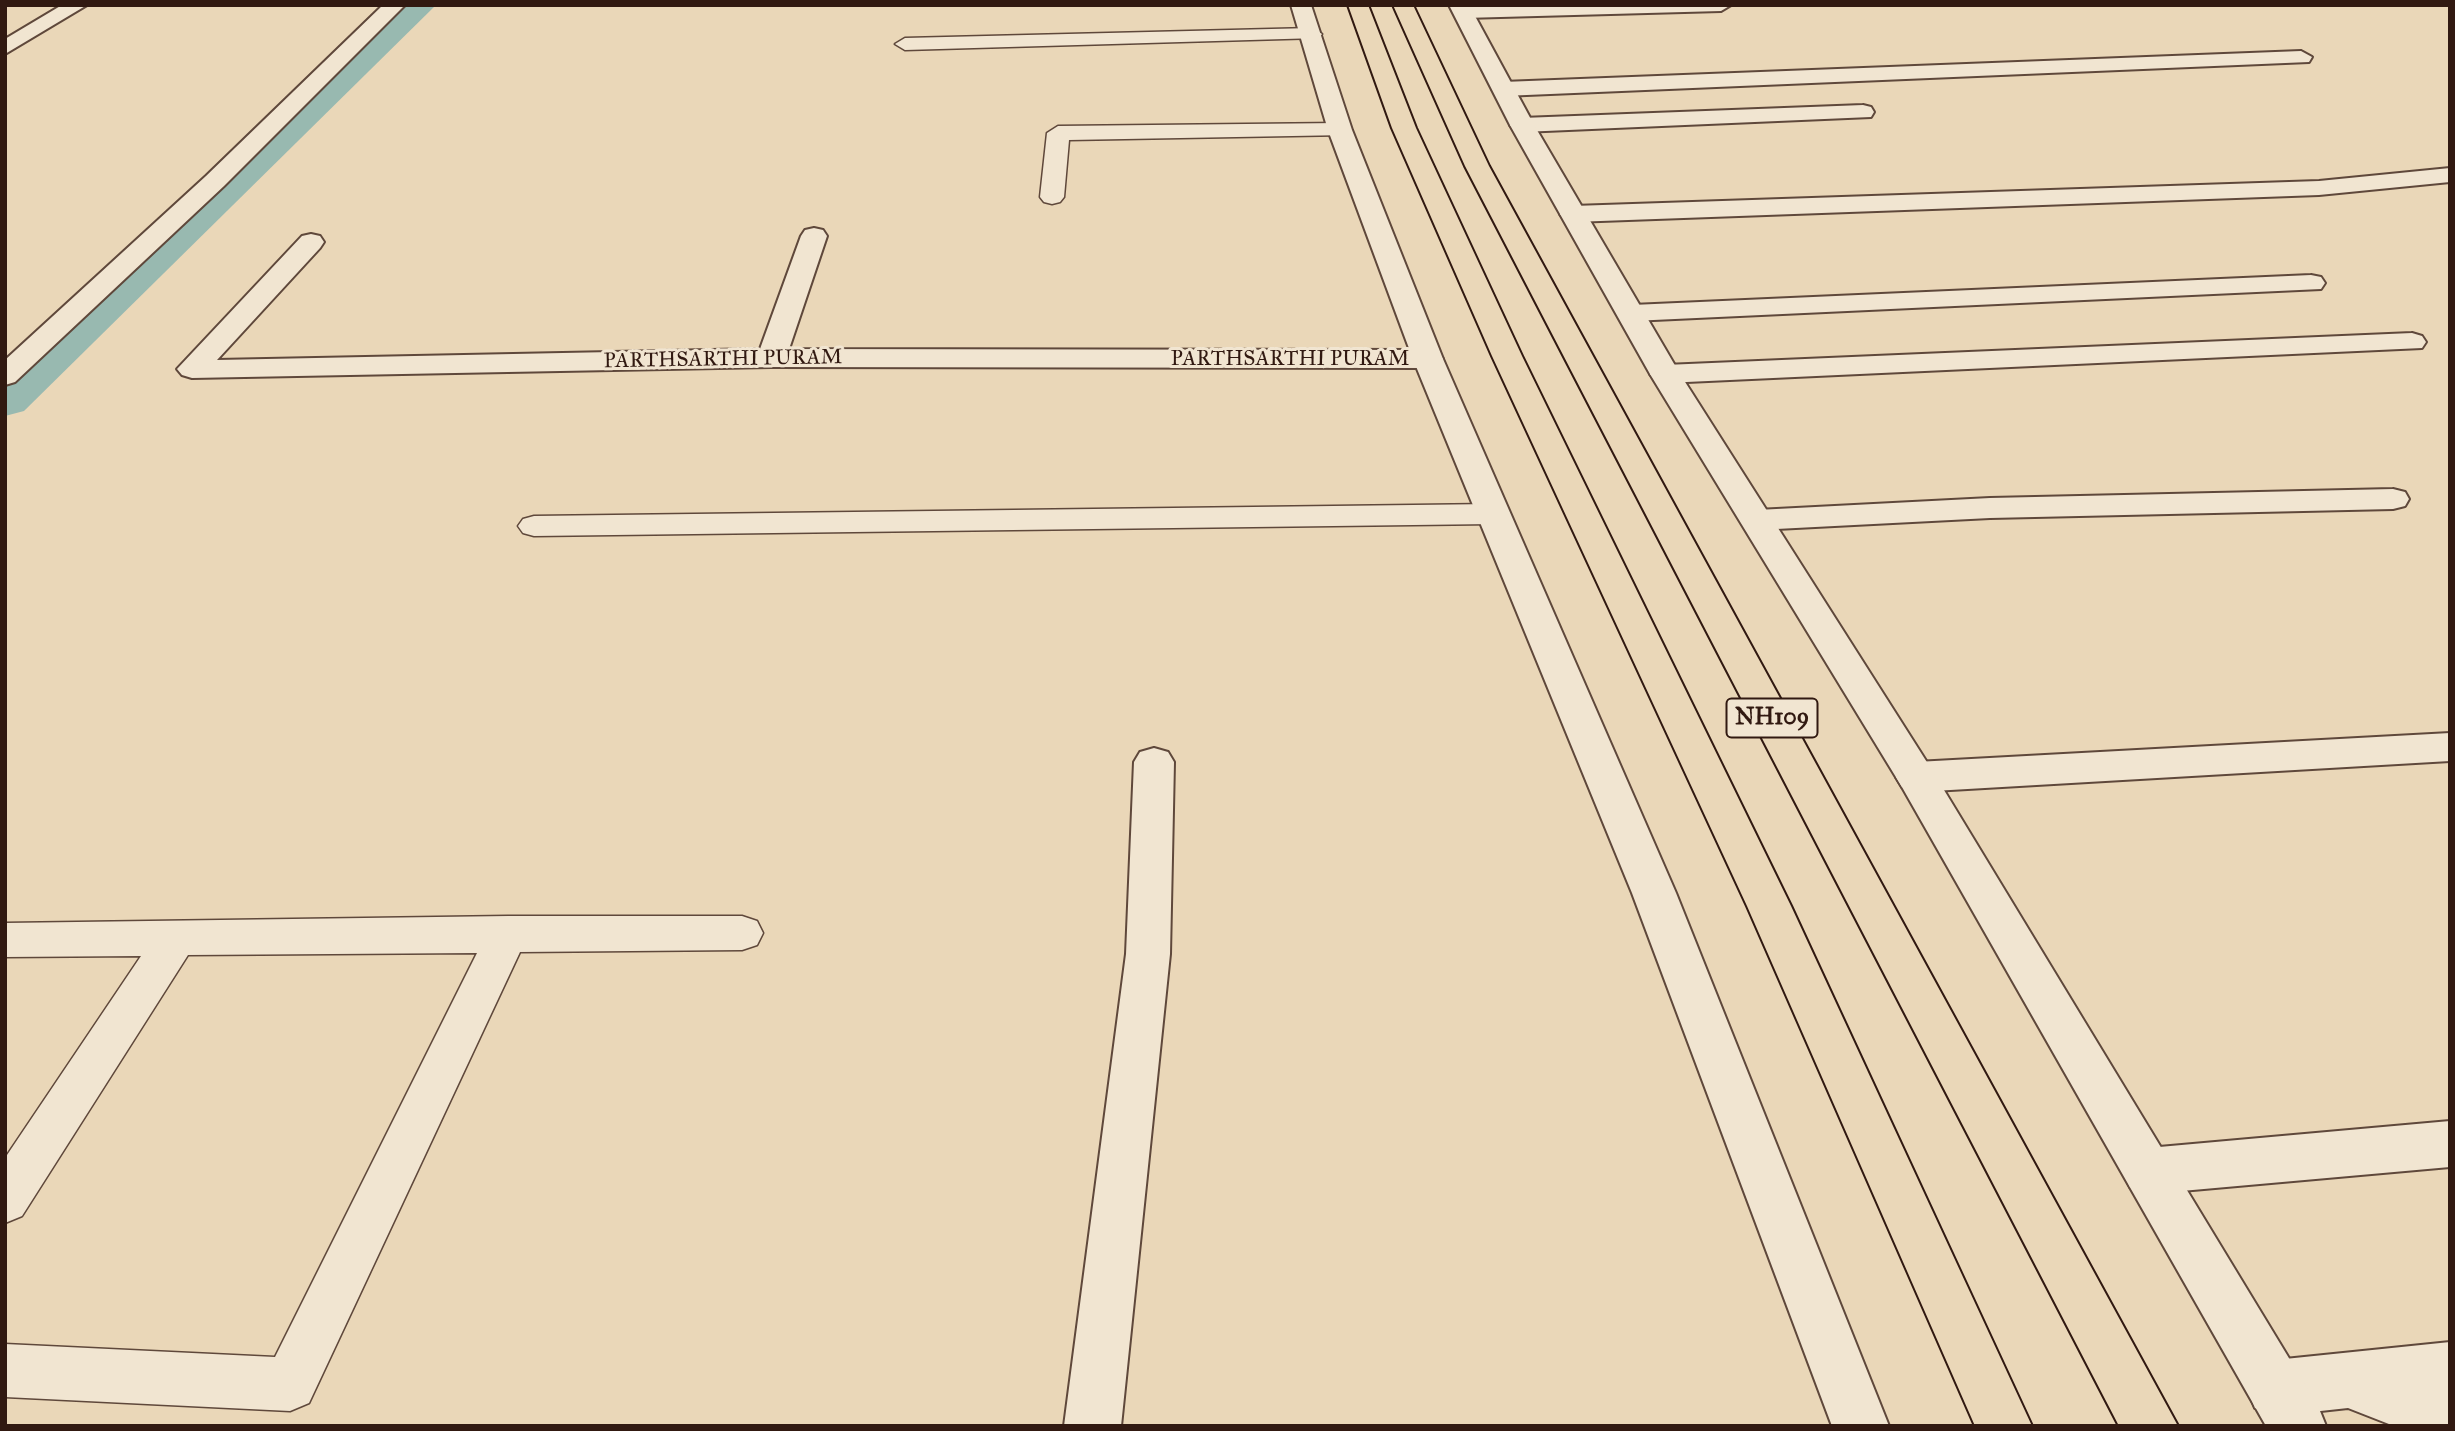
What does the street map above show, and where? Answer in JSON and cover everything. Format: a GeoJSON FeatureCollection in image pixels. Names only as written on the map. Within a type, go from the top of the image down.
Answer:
{"type":"FeatureCollection","features":[{"type":"Feature","properties":{"kind":"highway","name":"NH109"},"geometry":{"type":"LineString","coordinates":[[1357,5],[1404,128],[1507,356],[1769,906],[2004,1426]]}},
{"type":"Feature","properties":{"kind":"highway","name":"NH109"},"geometry":{"type":"LineString","coordinates":[[1403,5],[1476,166],[2150,1426]]}},
{"type":"Feature","properties":{"kind":"street"},"geometry":{"type":"LineString","coordinates":[[5,48],[77,5]]}},
{"type":"Feature","properties":{"kind":"street"},"geometry":{"type":"LineString","coordinates":[[5,376],[215,181],[395,5]]}},
{"type":"Feature","properties":{"kind":"street"},"geometry":{"type":"LineString","coordinates":[[1721,5],[1462,9],[1521,125],[1665,374],[1916,777],[2287,1407],[2344,1380],[2450,1370]]}},
{"type":"Feature","properties":{"kind":"street"},"geometry":{"type":"LineString","coordinates":[[1307,20],[1340,130],[1427,359],[1654,893],[1861,1426]]}},
{"type":"Feature","properties":{"kind":"street"},"geometry":{"type":"LineString","coordinates":[[1503,89],[2301,58]]}},
{"type":"Feature","properties":{"kind":"street"},"geometry":{"type":"LineString","coordinates":[[1521,125],[1863,112]]}},
{"type":"Feature","properties":{"kind":"street"},"geometry":{"type":"LineString","coordinates":[[1573,214],[2319,188],[2450,175]]}},
{"type":"Feature","properties":{"kind":"street"},"geometry":{"type":"LineString","coordinates":[[771,358],[814,236]]}},
{"type":"Feature","properties":{"kind":"street","name":"PARTHSARTHI PURAM"},"geometry":{"type":"LineString","coordinates":[[311,242],[192,369],[771,358],[1427,359]]}},
{"type":"Feature","properties":{"kind":"street"},"geometry":{"type":"LineString","coordinates":[[1632,313],[2103,289],[2311,283]]}},
{"type":"Feature","properties":{"kind":"street"},"geometry":{"type":"LineString","coordinates":[[1665,374],[2412,342]]}},
{"type":"Feature","properties":{"kind":"street"},"geometry":{"type":"LineString","coordinates":[[1757,520],[1990,508],[2393,499]]}},
{"type":"Feature","properties":{"kind":"street"},"geometry":{"type":"LineString","coordinates":[[1916,777],[2450,747]]}},
{"type":"Feature","properties":{"kind":"street"},"geometry":{"type":"LineString","coordinates":[[1092,1426],[1148,954],[1154,762]]}},
{"type":"Feature","properties":{"kind":"street"},"geometry":{"type":"LineString","coordinates":[[2148,1171],[2450,1144]]}},
{"type":"Feature","properties":{"kind":"street"},"geometry":{"type":"LineString","coordinates":[[2344,1380],[2450,1418]]}},
{"type":"Feature","properties":{"kind":"lane"},"geometry":{"type":"LineString","coordinates":[[905,44],[1307,20]]}},
{"type":"Feature","properties":{"kind":"lane"},"geometry":{"type":"LineString","coordinates":[[1052,197],[1058,133],[1340,130]]}},
{"type":"Feature","properties":{"kind":"lane"},"geometry":{"type":"LineString","coordinates":[[534,526],[1493,514]]}},
{"type":"Feature","properties":{"kind":"lane"},"geometry":{"type":"LineString","coordinates":[[5,1370],[290,1384],[508,933]]}},
{"type":"Feature","properties":{"kind":"lane"},"geometry":{"type":"LineString","coordinates":[[5,940],[508,933],[741,933]]}},
{"type":"Feature","properties":{"kind":"lane"},"geometry":{"type":"LineString","coordinates":[[5,1199],[176,938]]}},
{"type":"Feature","properties":{"kind":"waterway"},"geometry":{"type":"LineString","coordinates":[[5,400],[418,5]]}}]}
